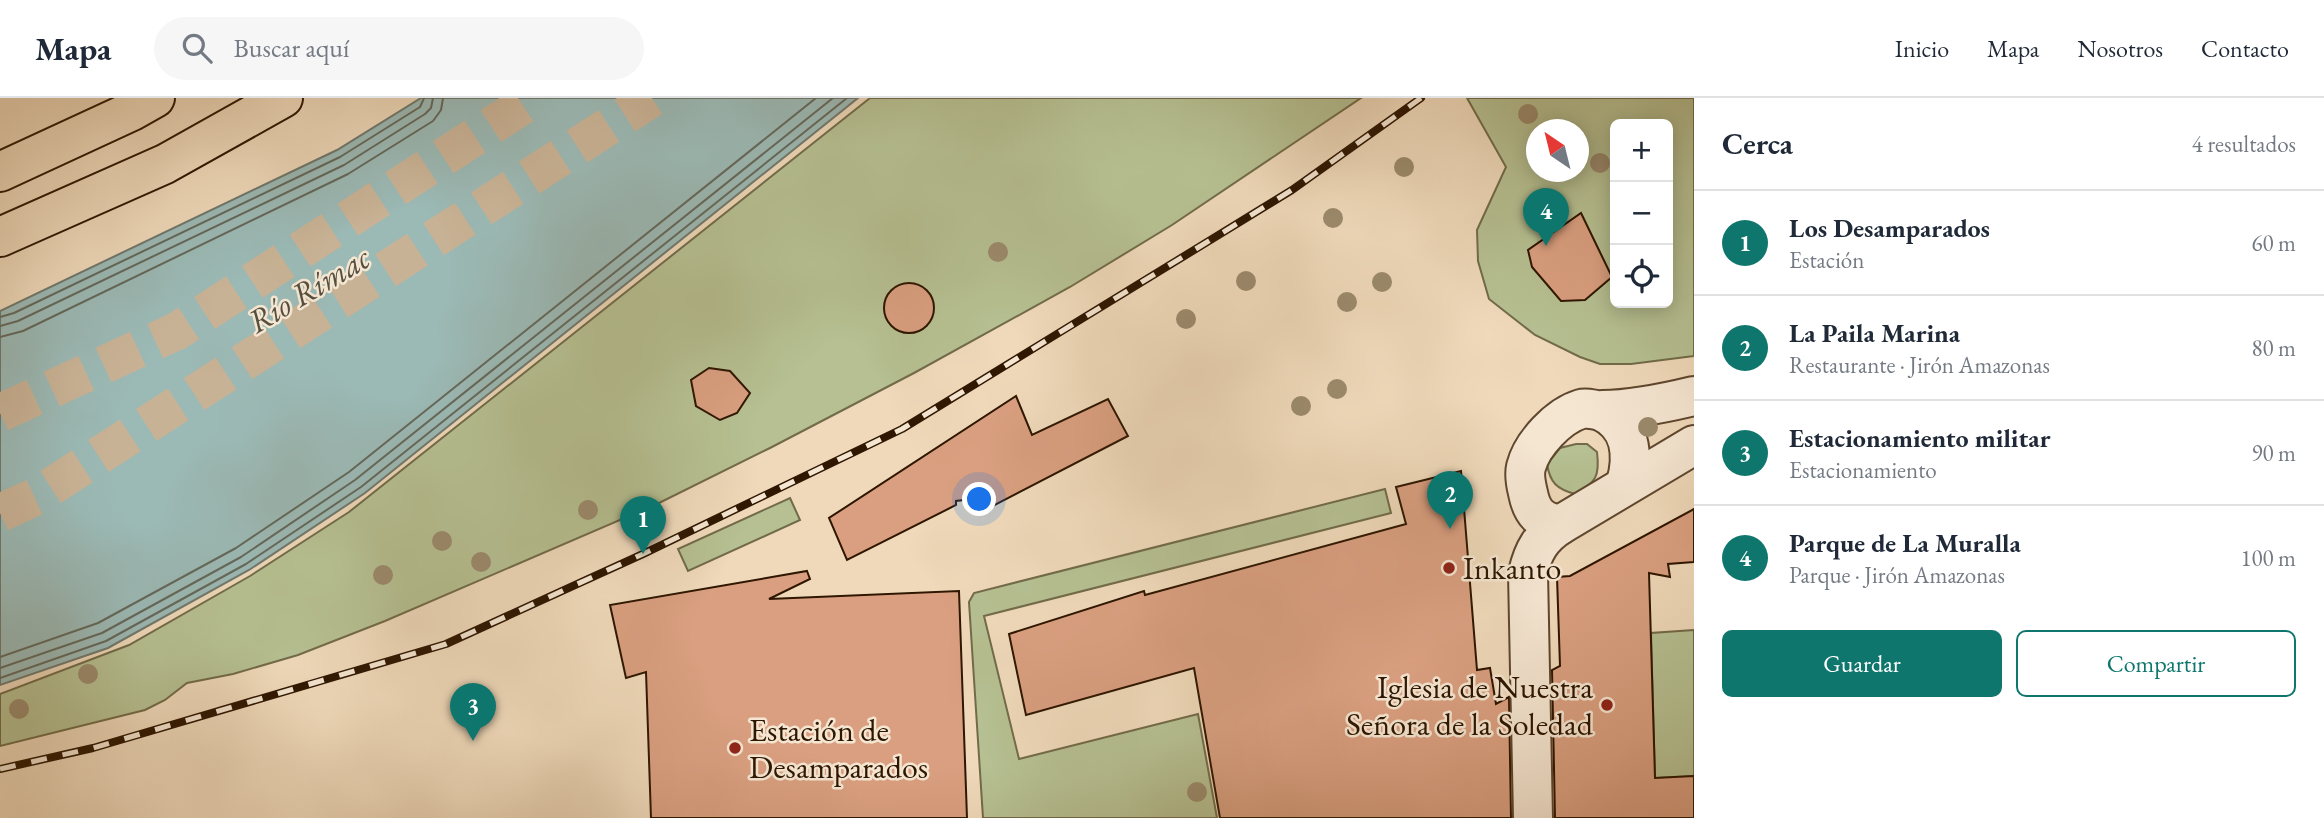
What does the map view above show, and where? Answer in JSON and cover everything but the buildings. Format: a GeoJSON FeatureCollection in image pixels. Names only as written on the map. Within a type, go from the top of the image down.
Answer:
{"type":"FeatureCollection","features":[{"type":"Feature","properties":{"kind":"highway"},"geometry":{"type":"LineString","coordinates":[[0,172],[155,98]]}},
{"type":"Feature","properties":{"kind":"highway"},"geometry":{"type":"LineString","coordinates":[[0,237],[165,164],[283,98]]}},
{"type":"Feature","properties":{"kind":"street"},"geometry":{"type":"LineString","coordinates":[[1560,525],[1535,513],[1529,498],[1525,470],[1535,446],[1565,418],[1581,409],[1601,411],[1670,402],[1694,396]]}},
{"type":"Feature","properties":{"kind":"street"},"geometry":{"type":"LineString","coordinates":[[1601,411],[1612,417],[1626,434],[1630,450],[1626,483]]}},
{"type":"Feature","properties":{"kind":"street"},"geometry":{"type":"LineString","coordinates":[[1533,818],[1528,573],[1539,543],[1560,525],[1626,483],[1694,445]]}},
{"type":"Feature","properties":{"kind":"green space"},"geometry":{"type":"Polygon","coordinates":[[[870,98],[1361,98],[1172,225],[1070,287],[914,373],[657,504],[385,621],[298,655],[233,674],[187,683],[165,700],[145,710],[0,746],[0,694],[129,645],[250,576],[349,512],[870,98]]]}},
{"type":"Feature","properties":{"kind":"green space"},"geometry":{"type":"Polygon","coordinates":[[[1467,98],[1694,98],[1694,356],[1631,364],[1600,364],[1535,335],[1489,299],[1478,261],[1477,230],[1506,167],[1467,98]]]}},
{"type":"Feature","properties":{"kind":"green space"},"geometry":{"type":"Polygon","coordinates":[[[1587,444],[1597,452],[1598,467],[1592,482],[1575,494],[1555,484],[1547,464],[1560,448],[1587,444]]]}},
{"type":"Feature","properties":{"kind":"green space"},"geometry":{"type":"Polygon","coordinates":[[[1385,489],[1391,513],[984,616],[1019,759],[1198,714],[1217,818],[983,818],[969,602],[974,593],[1385,489]]]}},
{"type":"Feature","properties":{"kind":"green space"},"geometry":{"type":"Polygon","coordinates":[[[790,498],[800,520],[688,571],[678,549],[790,498]]]}},
{"type":"Feature","properties":{"kind":"green space"},"geometry":{"type":"Polygon","coordinates":[[[1694,630],[1694,776],[1655,778],[1651,633],[1694,630]]]}},
{"type":"Feature","properties":{"kind":"water","name":"Río Rímac"},"geometry":{"type":"Polygon","coordinates":[[[421,98],[858,98],[365,493],[249,570],[108,648],[0,685],[0,311],[337,150],[421,98]]]}},
{"type":"Feature","properties":{"kind":"tunnel"},"geometry":{"type":"LineString","coordinates":[[0,413],[177,331],[534,98]]}},
{"type":"Feature","properties":{"kind":"tunnel"},"geometry":{"type":"LineString","coordinates":[[0,513],[35,497],[652,98]]}},
{"type":"Feature","properties":{"kind":"railway"},"geometry":{"type":"LineString","coordinates":[[0,769],[93,748],[446,644],[643,554],[902,429],[1292,190],[1421,98]]}},
{"type":"Feature","properties":{"kind":"place","name":"Parque de La Muralla"},"geometry":{"type":"Point","coordinates":[1546,246]}},
{"type":"Feature","properties":{"kind":"place","name":"La Paila Marina"},"geometry":{"type":"Point","coordinates":[1450,529]}},
{"type":"Feature","properties":{"kind":"place","name":"Los Desamparados"},"geometry":{"type":"Point","coordinates":[643,554]}},
{"type":"Feature","properties":{"kind":"place","name":"Inkanto"},"geometry":{"type":"Point","coordinates":[1449,568]}},
{"type":"Feature","properties":{"kind":"place","name":"Iglesia de Nuestra Señora de la Soledad"},"geometry":{"type":"Point","coordinates":[1607,705]}},
{"type":"Feature","properties":{"kind":"place","name":"Estacionamiento militar"},"geometry":{"type":"Point","coordinates":[473,741]}},
{"type":"Feature","properties":{"kind":"place","name":"Estación de Desamparados"},"geometry":{"type":"Point","coordinates":[735,748]}}]}
